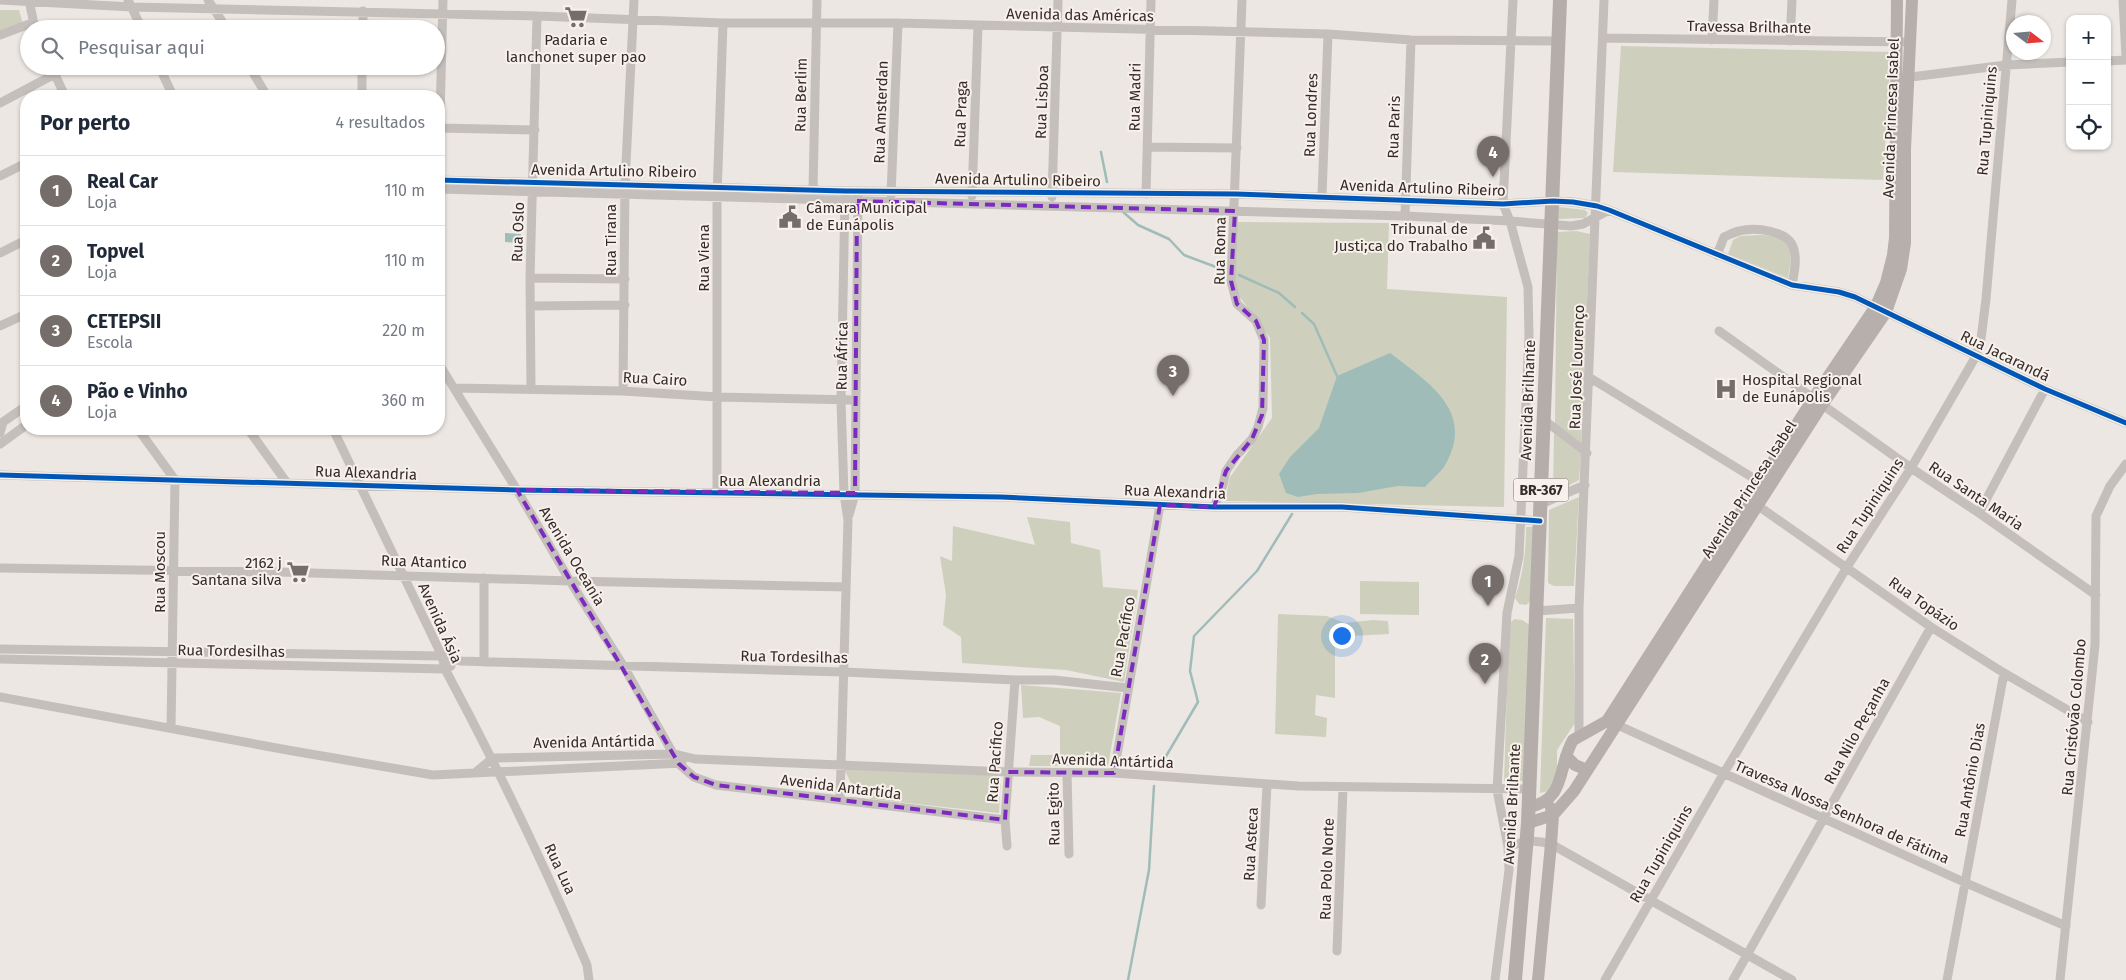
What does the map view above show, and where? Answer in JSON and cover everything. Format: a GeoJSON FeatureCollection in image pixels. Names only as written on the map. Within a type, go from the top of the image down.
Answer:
{"type":"FeatureCollection","features":[{"type":"Feature","properties":{"kind":"main road","name":"Avenida Brilhante"},"geometry":{"type":"LineString","coordinates":[[1515,980],[1528,823],[1560,0]]}},
{"type":"Feature","properties":{"kind":"main road","name":"Avenida Princesa Isabel"},"geometry":{"type":"LineString","coordinates":[[1897,0],[1896,42],[1902,78]]}},
{"type":"Feature","properties":{"kind":"main road","name":"Avenida Princesa Isabel"},"geometry":{"type":"LineString","coordinates":[[1600,749],[1611,723],[1642,673],[1818,402],[1881,309],[1893,256],[1895,238],[1902,78],[1909,42],[1912,0]]}},
{"type":"Feature","properties":{"kind":"main road","name":"Avenida Princesa Isabel"},"geometry":{"type":"LineString","coordinates":[[1581,735],[1611,723]]}},
{"type":"Feature","properties":{"kind":"main road"},"geometry":{"type":"LineString","coordinates":[[1528,807],[1538,806],[1556,792],[1571,742],[1581,735],[1596,743],[1600,749],[1574,791],[1553,815],[1528,823]]}},
{"type":"Feature","properties":{"kind":"main road"},"geometry":{"type":"LineString","coordinates":[[1566,756],[1575,765],[1587,770]]}},
{"type":"Feature","properties":{"kind":"main road"},"geometry":{"type":"LineString","coordinates":[[1538,980],[1553,815],[1549,799]]}},
{"type":"Feature","properties":{"kind":"street","name":"Avenida das Américas"},"geometry":{"type":"LineString","coordinates":[[0,0],[211,4],[723,23],[898,23],[1150,31],[1328,34],[1411,40],[1559,41]]}},
{"type":"Feature","properties":{"kind":"street"},"geometry":{"type":"LineString","coordinates":[[30,0],[33,20]]}},
{"type":"Feature","properties":{"kind":"street"},"geometry":{"type":"LineString","coordinates":[[442,20],[443,0]]}},
{"type":"Feature","properties":{"kind":"street","name":"Rua Tirana"},"geometry":{"type":"LineString","coordinates":[[624,391],[625,184],[634,0]]}},
{"type":"Feature","properties":{"kind":"street","name":"Rua Berlim"},"geometry":{"type":"LineString","coordinates":[[813,190],[817,0]]}},
{"type":"Feature","properties":{"kind":"street","name":"Rua Lisboa"},"geometry":{"type":"LineString","coordinates":[[1052,205],[1058,0]]}},
{"type":"Feature","properties":{"kind":"street","name":"Rua Madri"},"geometry":{"type":"LineString","coordinates":[[1146,194],[1151,0]]}},
{"type":"Feature","properties":{"kind":"street","name":"Rua Roma"},"geometry":{"type":"LineString","coordinates":[[1214,507],[1223,485],[1226,470],[1237,454],[1252,439],[1258,427],[1263,408],[1264,340],[1262,330],[1256,321],[1237,304],[1232,287],[1242,0]]}},
{"type":"Feature","properties":{"kind":"street"},"geometry":{"type":"LineString","coordinates":[[1495,980],[1509,870],[1508,847],[1497,790],[1503,649],[1506,613],[1519,556],[1529,336],[1528,294],[1504,204],[1512,0]]}},
{"type":"Feature","properties":{"kind":"street","name":"Rua José Lourenço"},"geometry":{"type":"LineString","coordinates":[[1581,735],[1579,608],[1597,218],[1604,0]]}},
{"type":"Feature","properties":{"kind":"street"},"geometry":{"type":"LineString","coordinates":[[1712,40],[1714,0]]}},
{"type":"Feature","properties":{"kind":"street"},"geometry":{"type":"LineString","coordinates":[[1790,41],[1792,0]]}},
{"type":"Feature","properties":{"kind":"street","name":"Rua Tupiniquins"},"geometry":{"type":"LineString","coordinates":[[1605,980],[1724,773],[1847,567],[1911,468],[1976,356],[1981,339],[1986,299],[2012,0]]}},
{"type":"Feature","properties":{"kind":"street"},"geometry":{"type":"LineString","coordinates":[[2111,60],[2126,58],[2123,0]]}},
{"type":"Feature","properties":{"kind":"street"},"geometry":{"type":"LineString","coordinates":[[130,3],[138,20]]}},
{"type":"Feature","properties":{"kind":"street"},"geometry":{"type":"LineString","coordinates":[[211,4],[221,20]]}},
{"type":"Feature","properties":{"kind":"street"},"geometry":{"type":"LineString","coordinates":[[363,11],[363,20]]}},
{"type":"Feature","properties":{"kind":"street","name":"Rua Oslo"},"geometry":{"type":"LineString","coordinates":[[531,388],[530,278],[537,16]]}},
{"type":"Feature","properties":{"kind":"street","name":"Rua Viena"},"geometry":{"type":"LineString","coordinates":[[717,494],[717,197],[723,23]]}},
{"type":"Feature","properties":{"kind":"street","name":"Rua Amsterdan"},"geometry":{"type":"LineString","coordinates":[[891,202],[898,23]]}},
{"type":"Feature","properties":{"kind":"street","name":"Rua Praga"},"geometry":{"type":"LineString","coordinates":[[972,203],[978,26]]}},
{"type":"Feature","properties":{"kind":"street"},"geometry":{"type":"LineString","coordinates":[[0,35],[20,30]]}},
{"type":"Feature","properties":{"kind":"street","name":"Rua Londres"},"geometry":{"type":"LineString","coordinates":[[1322,196],[1328,34]]}},
{"type":"Feature","properties":{"kind":"street","name":"Travessa Brilhante"},"geometry":{"type":"LineString","coordinates":[[1603,38],[1909,42]]}},
{"type":"Feature","properties":{"kind":"street","name":"Rua Paris"},"geometry":{"type":"LineString","coordinates":[[1405,216],[1411,40]]}},
{"type":"Feature","properties":{"kind":"street"},"geometry":{"type":"LineString","coordinates":[[1902,78],[2006,65],[2066,62]]}},
{"type":"Feature","properties":{"kind":"street"},"geometry":{"type":"LineString","coordinates":[[21,90],[45,75]]}},
{"type":"Feature","properties":{"kind":"street"},"geometry":{"type":"LineString","coordinates":[[55,75],[62,90]]}},
{"type":"Feature","properties":{"kind":"street"},"geometry":{"type":"LineString","coordinates":[[163,75],[170,90]]}},
{"type":"Feature","properties":{"kind":"street"},"geometry":{"type":"LineString","coordinates":[[255,75],[264,90]]}},
{"type":"Feature","properties":{"kind":"street"},"geometry":{"type":"LineString","coordinates":[[362,75],[362,90]]}},
{"type":"Feature","properties":{"kind":"street"},"geometry":{"type":"LineString","coordinates":[[440,75],[440,90]]}},
{"type":"Feature","properties":{"kind":"street"},"geometry":{"type":"LineString","coordinates":[[0,103],[20,91]]}},
{"type":"Feature","properties":{"kind":"street"},"geometry":{"type":"LineString","coordinates":[[445,128],[534,130]]}},
{"type":"Feature","properties":{"kind":"street"},"geometry":{"type":"LineString","coordinates":[[1147,146],[1237,148]]}},
{"type":"Feature","properties":{"kind":"street"},"geometry":{"type":"LineString","coordinates":[[0,176],[20,166]]}},
{"type":"Feature","properties":{"kind":"street","name":"Avenida Artulino Ribeiro"},"geometry":{"type":"LineString","coordinates":[[445,180],[845,191],[1236,194],[1504,204],[1553,201],[1597,206],[1717,255]]}},
{"type":"Feature","properties":{"kind":"street","name":"Avenida Artulino Ribeiro"},"geometry":{"type":"LineString","coordinates":[[445,189],[1405,216],[1572,226],[1597,218],[1609,210]]}},
{"type":"Feature","properties":{"kind":"street","name":"Rua África"},"geometry":{"type":"LineString","coordinates":[[840,800],[848,520],[844,494],[841,401],[845,191]]}},
{"type":"Feature","properties":{"kind":"street","name":"Rua África"},"geometry":{"type":"LineString","coordinates":[[848,520],[855,494],[858,191]]}},
{"type":"Feature","properties":{"kind":"street"},"geometry":{"type":"LineString","coordinates":[[1717,255],[1724,237],[1740,230],[1773,231],[1786,237],[1794,250],[1796,265],[1792,285]]}},
{"type":"Feature","properties":{"kind":"street"},"geometry":{"type":"LineString","coordinates":[[0,253],[20,243]]}},
{"type":"Feature","properties":{"kind":"street","name":"Rua Jacarandá"},"geometry":{"type":"LineString","coordinates":[[1717,255],[1792,285],[1839,292],[1881,309],[2045,389],[2126,423]]}},
{"type":"Feature","properties":{"kind":"street"},"geometry":{"type":"LineString","coordinates":[[530,278],[625,279]]}},
{"type":"Feature","properties":{"kind":"street"},"geometry":{"type":"LineString","coordinates":[[530,306],[625,305]]}},
{"type":"Feature","properties":{"kind":"street"},"geometry":{"type":"LineString","coordinates":[[0,316],[2,325],[20,317]]}},
{"type":"Feature","properties":{"kind":"street","name":"Rua Santa Maria"},"geometry":{"type":"LineString","coordinates":[[1719,331],[1911,468],[2096,595]]}},
{"type":"Feature","properties":{"kind":"street","name":"Avenida Oceania"},"geometry":{"type":"LineString","coordinates":[[445,374],[624,667],[679,764]]}},
{"type":"Feature","properties":{"kind":"street"},"geometry":{"type":"LineString","coordinates":[[1590,383],[1592,379],[1765,485]]}},
{"type":"Feature","properties":{"kind":"street","name":"Rua Cairo"},"geometry":{"type":"LineString","coordinates":[[454,388],[531,388],[718,397],[855,400]]}},
{"type":"Feature","properties":{"kind":"street"},"geometry":{"type":"LineString","coordinates":[[1979,513],[2045,389]]}},
{"type":"Feature","properties":{"kind":"street"},"geometry":{"type":"LineString","coordinates":[[0,433],[3,422],[20,410]]}},
{"type":"Feature","properties":{"kind":"street"},"geometry":{"type":"LineString","coordinates":[[1544,420],[1587,453]]}},
{"type":"Feature","properties":{"kind":"street"},"geometry":{"type":"LineString","coordinates":[[0,444],[20,429]]}},
{"type":"Feature","properties":{"kind":"street"},"geometry":{"type":"LineString","coordinates":[[142,435],[175,480]]}},
{"type":"Feature","properties":{"kind":"street"},"geometry":{"type":"LineString","coordinates":[[252,435],[287,482]]}},
{"type":"Feature","properties":{"kind":"street","name":"Avenida Ásia"},"geometry":{"type":"LineString","coordinates":[[337,435],[442,656],[445,669],[493,758],[498,773]]}},
{"type":"Feature","properties":{"kind":"street","name":"Rua Cristóvão Colombo"},"geometry":{"type":"LineString","coordinates":[[2060,980],[2096,645],[2096,516],[2110,486],[2126,464]]}},
{"type":"Feature","properties":{"kind":"street","name":"Rua Alexandria"},"geometry":{"type":"LineString","coordinates":[[0,475],[517,490],[1000,497],[1214,507],[1342,507],[1540,521]]}},
{"type":"Feature","properties":{"kind":"street","name":"Rua Moscou"},"geometry":{"type":"LineString","coordinates":[[171,728],[175,480]]}},
{"type":"Feature","properties":{"kind":"street"},"geometry":{"type":"LineString","coordinates":[[1541,504],[1585,485]]}},
{"type":"Feature","properties":{"kind":"street","name":"Rua Topázio"},"geometry":{"type":"LineString","coordinates":[[1754,503],[1931,627],[2004,673],[2088,722]]}},
{"type":"Feature","properties":{"kind":"street","name":"Rua Pacífico"},"geometry":{"type":"LineString","coordinates":[[1114,773],[1160,505]]}},
{"type":"Feature","properties":{"kind":"street","name":"Rua Atantico"},"geometry":{"type":"LineString","coordinates":[[0,568],[173,569],[846,587]]}},
{"type":"Feature","properties":{"kind":"street"},"geometry":{"type":"LineString","coordinates":[[484,578],[484,662]]}},
{"type":"Feature","properties":{"kind":"street"},"geometry":{"type":"LineString","coordinates":[[1537,611],[1579,608]]}},
{"type":"Feature","properties":{"kind":"street","name":"Rua Nilo Peçanha"},"geometry":{"type":"LineString","coordinates":[[1733,980],[1931,627]]}},
{"type":"Feature","properties":{"kind":"street","name":"Rua Tordesilhas"},"geometry":{"type":"LineString","coordinates":[[0,649],[442,656],[460,661],[484,662],[1054,680],[1128,688]]}},
{"type":"Feature","properties":{"kind":"street","name":"Rua Tordesilhas"},"geometry":{"type":"LineString","coordinates":[[0,659],[445,669],[460,661]]}},
{"type":"Feature","properties":{"kind":"street","name":"Rua Antônio Dias"},"geometry":{"type":"LineString","coordinates":[[1947,980],[2004,673]]}},
{"type":"Feature","properties":{"kind":"street","name":"Rua Pacifico"},"geometry":{"type":"LineString","coordinates":[[1007,846],[1005,820],[1015,680]]}},
{"type":"Feature","properties":{"kind":"street","name":"Avenida Antártida"},"geometry":{"type":"LineString","coordinates":[[0,697],[433,775],[679,764],[695,759]]}},
{"type":"Feature","properties":{"kind":"street","name":"Travessa Nossa Senhora de Fátima"},"geometry":{"type":"LineString","coordinates":[[1611,723],[1966,884],[2066,926]]}},
{"type":"Feature","properties":{"kind":"street","name":"Avenida Antártida"},"geometry":{"type":"LineString","coordinates":[[493,758],[674,754],[695,759],[1008,772],[1114,773],[1268,784],[1497,790],[1529,789]]}},
{"type":"Feature","properties":{"kind":"street"},"geometry":{"type":"LineString","coordinates":[[476,772],[493,758]]}},
{"type":"Feature","properties":{"kind":"street","name":"Avenida Antartida"},"geometry":{"type":"LineString","coordinates":[[679,764],[694,777],[716,785],[1005,820]]}},
{"type":"Feature","properties":{"kind":"street","name":"Rua Egito"},"geometry":{"type":"LineString","coordinates":[[1067,772],[1068,854]]}},
{"type":"Feature","properties":{"kind":"street","name":"Rua Lua"},"geometry":{"type":"LineString","coordinates":[[498,773],[549,876],[587,965],[589,980]]}},
{"type":"Feature","properties":{"kind":"street","name":"Rua Asteca"},"geometry":{"type":"LineString","coordinates":[[1261,905],[1268,784]]}},
{"type":"Feature","properties":{"kind":"street","name":"Rua Polo Norte"},"geometry":{"type":"LineString","coordinates":[[1337,951],[1343,787]]}},
{"type":"Feature","properties":{"kind":"street"},"geometry":{"type":"LineString","coordinates":[[1508,847],[1527,840],[1537,840],[1551,844],[1792,980]]}},
{"type":"Feature","properties":{"kind":"highlighted area"},"geometry":{"type":"Polygon","coordinates":[[[857,201],[1235,211],[1231,281],[1237,304],[1256,321],[1264,340],[1262,415],[1252,439],[1226,471],[1214,507],[1160,505],[1114,773],[1008,772],[1005,820],[716,785],[694,777],[679,764],[517,490],[855,493],[857,201]]]}},
{"type":"Feature","properties":{"kind":"green space"},"geometry":{"type":"Polygon","coordinates":[[[0,10],[19,10],[22,20],[20,20],[20,25],[0,33],[0,10]]]}},
{"type":"Feature","properties":{"kind":"green space"},"geometry":{"type":"Polygon","coordinates":[[[1621,46],[1891,52],[1883,180],[1613,172],[1621,46]]]}},
{"type":"Feature","properties":{"kind":"green space"},"geometry":{"type":"Polygon","coordinates":[[[1559,207],[1585,210],[1588,213],[1585,218],[1558,219],[1559,207]]]}},
{"type":"Feature","properties":{"kind":"green space"},"geometry":{"type":"Polygon","coordinates":[[[1237,222],[1389,223],[1387,289],[1507,297],[1504,507],[1225,501],[1230,477],[1272,418],[1270,338],[1231,285],[1237,222]]]}},
{"type":"Feature","properties":{"kind":"green space"},"geometry":{"type":"Polygon","coordinates":[[[1576,231],[1590,234],[1581,444],[1555,424],[1557,232],[1576,231]]]}},
{"type":"Feature","properties":{"kind":"green space"},"geometry":{"type":"Polygon","coordinates":[[[1761,235],[1779,238],[1785,242],[1790,253],[1788,278],[1728,254],[1733,240],[1740,236],[1761,235]]]}},
{"type":"Feature","properties":{"kind":"green space"},"geometry":{"type":"Polygon","coordinates":[[[1554,433],[1581,454],[1579,480],[1553,494],[1554,433]]]}},
{"type":"Feature","properties":{"kind":"green space"},"geometry":{"type":"Polygon","coordinates":[[[1579,497],[1574,586],[1554,586],[1548,583],[1549,510],[1579,497]]]}},
{"type":"Feature","properties":{"kind":"green space"},"geometry":{"type":"Polygon","coordinates":[[[1027,517],[1070,522],[1071,543],[1100,550],[1103,587],[1138,590],[1124,682],[1066,670],[962,663],[961,637],[943,625],[946,595],[940,556],[952,561],[953,526],[1035,545],[1027,517]]]}},
{"type":"Feature","properties":{"kind":"green space"},"geometry":{"type":"Polygon","coordinates":[[[1526,527],[1535,527],[1531,601],[1526,605],[1519,604],[1515,598],[1524,563],[1526,527]]]}},
{"type":"Feature","properties":{"kind":"green space"},"geometry":{"type":"Polygon","coordinates":[[[1360,581],[1419,582],[1419,615],[1360,614],[1360,581]]]}},
{"type":"Feature","properties":{"kind":"green space"},"geometry":{"type":"Polygon","coordinates":[[[1278,614],[1327,616],[1345,623],[1373,620],[1388,621],[1389,634],[1350,636],[1335,646],[1335,698],[1316,695],[1315,715],[1327,718],[1326,737],[1275,734],[1278,614]]]}},
{"type":"Feature","properties":{"kind":"green space"},"geometry":{"type":"Polygon","coordinates":[[[1546,618],[1573,619],[1575,723],[1557,750],[1557,771],[1552,790],[1540,793],[1546,618]]]}},
{"type":"Feature","properties":{"kind":"green space"},"geometry":{"type":"Polygon","coordinates":[[[1514,619],[1522,620],[1530,625],[1523,781],[1504,781],[1509,625],[1514,619]]]}},
{"type":"Feature","properties":{"kind":"green space"},"geometry":{"type":"Polygon","coordinates":[[[1021,685],[1121,693],[1108,766],[1029,766],[1031,755],[1060,755],[1060,726],[1039,717],[1023,718],[1021,685]]]}},
{"type":"Feature","properties":{"kind":"green space"},"geometry":{"type":"Polygon","coordinates":[[[856,767],[1001,776],[999,813],[871,799],[851,783],[844,769],[856,767]]]}},
{"type":"Feature","properties":{"kind":"water"},"geometry":{"type":"Polygon","coordinates":[[[505,233],[521,234],[521,243],[505,242],[505,233]]]}},
{"type":"Feature","properties":{"kind":"water"},"geometry":{"type":"Polygon","coordinates":[[[1390,353],[1433,388],[1444,401],[1452,415],[1455,430],[1453,448],[1444,467],[1425,487],[1398,486],[1358,493],[1317,494],[1298,497],[1286,493],[1279,474],[1290,457],[1319,428],[1337,376],[1390,353]]]}},
{"type":"Feature","properties":{"kind":"waterway"},"geometry":{"type":"LineString","coordinates":[[1101,152],[1107,182]]}},
{"type":"Feature","properties":{"kind":"waterway"},"geometry":{"type":"LineString","coordinates":[[1122,211],[1138,225],[1169,239],[1184,255],[1224,270]]}},
{"type":"Feature","properties":{"kind":"waterway"},"geometry":{"type":"LineString","coordinates":[[1239,275],[1279,293],[1295,307]]}},
{"type":"Feature","properties":{"kind":"waterway"},"geometry":{"type":"LineString","coordinates":[[1302,313],[1314,324],[1337,376]]}},
{"type":"Feature","properties":{"kind":"waterway"},"geometry":{"type":"LineString","coordinates":[[1162,763],[1198,702],[1190,671],[1194,636],[1257,571],[1292,514]]}},
{"type":"Feature","properties":{"kind":"waterway"},"geometry":{"type":"LineString","coordinates":[[1128,980],[1149,870],[1154,786]]}},
{"type":"Feature","properties":{"kind":"cycle path"},"geometry":{"type":"LineString","coordinates":[[445,180],[845,191],[1236,194],[1503,204],[1553,201],[1573,202],[1609,210],[1792,285],[1839,292],[1855,297],[2045,389],[2126,423]]}},
{"type":"Feature","properties":{"kind":"cycle path"},"geometry":{"type":"LineString","coordinates":[[0,475],[517,490],[1001,497],[1214,507],[1342,507],[1540,521]]}},
{"type":"Feature","properties":{"kind":"place","name":"Padaria e lanchonet super pao"},"geometry":{"type":"Point","coordinates":[576,17]}},
{"type":"Feature","properties":{"kind":"place","name":"Pão e Vinho"},"geometry":{"type":"Point","coordinates":[1493,177]}},
{"type":"Feature","properties":{"kind":"place","name":"Câmara Municipal de Eunápolis"},"geometry":{"type":"Point","coordinates":[790,217]}},
{"type":"Feature","properties":{"kind":"place","name":"Tribunal de Justi;ca do Trabalho"},"geometry":{"type":"Point","coordinates":[1484,238]}},
{"type":"Feature","properties":{"kind":"place","name":"Hospital Regional de Eunápolis"},"geometry":{"type":"Point","coordinates":[1726,389]}},
{"type":"Feature","properties":{"kind":"place","name":"CETEPSII"},"geometry":{"type":"Point","coordinates":[1173,396]}},
{"type":"Feature","properties":{"kind":"place","name":"2162 j Santana silva"},"geometry":{"type":"Point","coordinates":[298,572]}},
{"type":"Feature","properties":{"kind":"place","name":"Real Car"},"geometry":{"type":"Point","coordinates":[1488,606]}},
{"type":"Feature","properties":{"kind":"place","name":"Topvel"},"geometry":{"type":"Point","coordinates":[1485,684]}}]}
